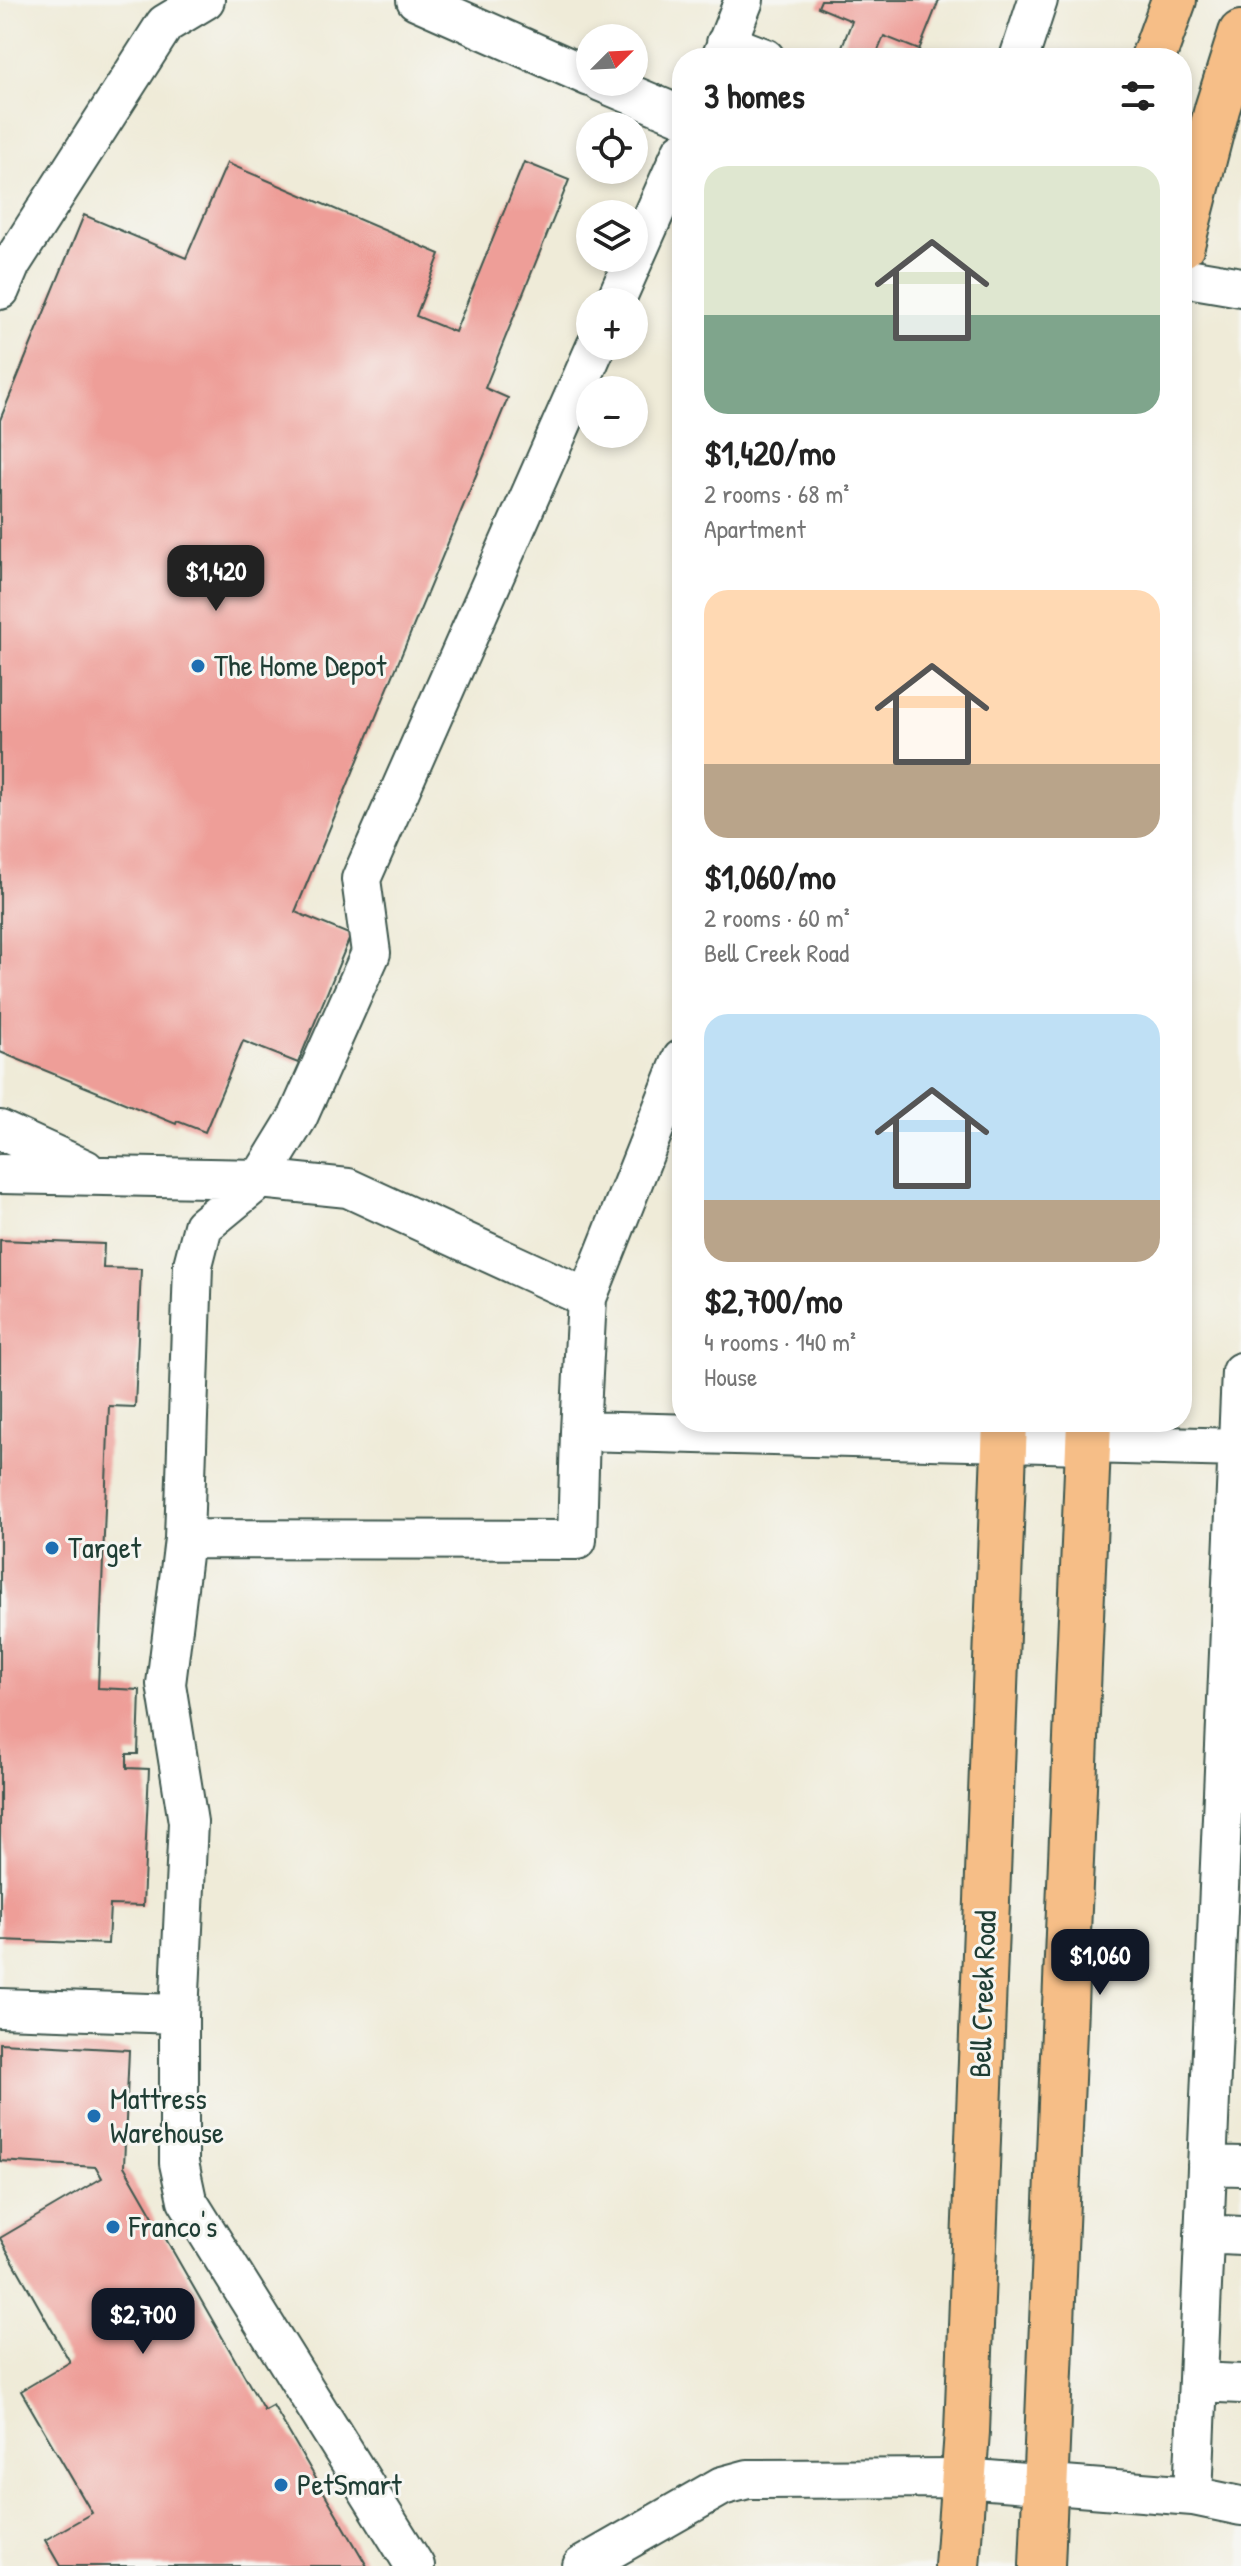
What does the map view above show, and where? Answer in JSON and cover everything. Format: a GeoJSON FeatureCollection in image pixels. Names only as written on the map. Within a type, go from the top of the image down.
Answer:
{"type":"FeatureCollection","features":[{"type":"Feature","properties":{"kind":"main road"},"geometry":{"type":"LineString","coordinates":[[1157,48],[1174,0]]}},
{"type":"Feature","properties":{"kind":"main road"},"geometry":{"type":"LineString","coordinates":[[1192,206],[1241,33]]}},
{"type":"Feature","properties":{"kind":"main road","name":"Bell Creek Road"},"geometry":{"type":"LineString","coordinates":[[957,2566],[1004,1433]]}},
{"type":"Feature","properties":{"kind":"main road"},"geometry":{"type":"LineString","coordinates":[[1042,2566],[1088,1434]]}},
{"type":"Feature","properties":{"kind":"lane"},"geometry":{"type":"LineString","coordinates":[[0,290],[11,264],[165,24],[205,0]]}},
{"type":"Feature","properties":{"kind":"lane"},"geometry":{"type":"LineString","coordinates":[[416,0],[576,71]]}},
{"type":"Feature","properties":{"kind":"lane"},"geometry":{"type":"LineString","coordinates":[[725,48],[744,0]]}},
{"type":"Feature","properties":{"kind":"lane"},"geometry":{"type":"LineString","coordinates":[[634,96],[672,112]]}},
{"type":"Feature","properties":{"kind":"lane"},"geometry":{"type":"LineString","coordinates":[[621,288],[672,174]]}},
{"type":"Feature","properties":{"kind":"lane"},"geometry":{"type":"LineString","coordinates":[[1192,279],[1241,287]]}},
{"type":"Feature","properties":{"kind":"lane"},"geometry":{"type":"LineString","coordinates":[[415,2566],[187,2200],[179,2163],[179,2014],[188,1822],[166,1684],[184,1539],[193,1265],[203,1226],[260,1179],[298,1117],[371,953],[361,879],[590,360]]}},
{"type":"Feature","properties":{"kind":"lane"},"geometry":{"type":"LineString","coordinates":[[184,1539],[577,1540],[587,1298],[672,1084]]}},
{"type":"Feature","properties":{"kind":"lane"},"geometry":{"type":"LineString","coordinates":[[0,1130],[100,1176]]}},
{"type":"Feature","properties":{"kind":"lane"},"geometry":{"type":"LineString","coordinates":[[0,1174],[260,1179],[348,1188],[587,1298]]}},
{"type":"Feature","properties":{"kind":"lane"},"geometry":{"type":"LineString","coordinates":[[1193,2496],[1204,2234],[1224,2165],[1241,1372]]}},
{"type":"Feature","properties":{"kind":"lane"},"geometry":{"type":"LineString","coordinates":[[580,1431],[672,1431]]}},
{"type":"Feature","properties":{"kind":"lane"},"geometry":{"type":"LineString","coordinates":[[792,1432],[1088,1434],[1240,1448]]}},
{"type":"Feature","properties":{"kind":"lane"},"geometry":{"type":"LineString","coordinates":[[0,2008],[179,2014]]}},
{"type":"Feature","properties":{"kind":"lane"},"geometry":{"type":"LineString","coordinates":[[1204,2234],[1241,2236]]}},
{"type":"Feature","properties":{"kind":"lane"},"geometry":{"type":"LineString","coordinates":[[1198,2382],[1241,2384]]}},
{"type":"Feature","properties":{"kind":"lane"},"geometry":{"type":"LineString","coordinates":[[582,2566],[722,2486],[748,2479],[963,2478],[1193,2496],[1241,2506]]}},
{"type":"Feature","properties":{"kind":"building"},"geometry":{"type":"Polygon","coordinates":[[[821,0],[939,0],[920,48],[884,36],[879,48],[841,48],[852,21],[818,7],[821,0]]]}},
{"type":"Feature","properties":{"kind":"building","name":"The Home Depot"},"geometry":{"type":"Polygon","coordinates":[[[524,162],[569,180],[485,388],[508,398],[295,912],[351,935],[298,1063],[243,1041],[205,1132],[177,1121],[176,1124],[0,1052],[0,420],[84,215],[186,258],[227,163],[440,254],[416,316],[455,332],[524,162]]]}},
{"type":"Feature","properties":{"kind":"building","name":"Target"},"geometry":{"type":"Polygon","coordinates":[[[0,1240],[104,1244],[103,1268],[141,1269],[135,1407],[109,1406],[98,1688],[140,1690],[138,1754],[127,1754],[127,1768],[149,1769],[143,1906],[110,1905],[108,1944],[0,1940],[0,1240]]]}},
{"type":"Feature","properties":{"kind":"building"},"geometry":{"type":"Polygon","coordinates":[[[0,2043],[129,2050],[124,2166],[264,2410],[273,2405],[367,2566],[60,2566],[45,2540],[92,2513],[21,2391],[70,2362],[0,2238],[102,2178],[96,2167],[0,2161],[0,2043]]]}},
{"type":"Feature","properties":{"kind":"place","name":"The Home Depot"},"geometry":{"type":"Point","coordinates":[198,666]}},
{"type":"Feature","properties":{"kind":"place","name":"Target"},"geometry":{"type":"Point","coordinates":[52,1548]}},
{"type":"Feature","properties":{"kind":"place","name":"Mattress Warehouse"},"geometry":{"type":"Point","coordinates":[94,2116]}},
{"type":"Feature","properties":{"kind":"place","name":"Franco's"},"geometry":{"type":"Point","coordinates":[113,2227]}},
{"type":"Feature","properties":{"kind":"place","name":"PetSmart"},"geometry":{"type":"Point","coordinates":[281,2485]}}]}
